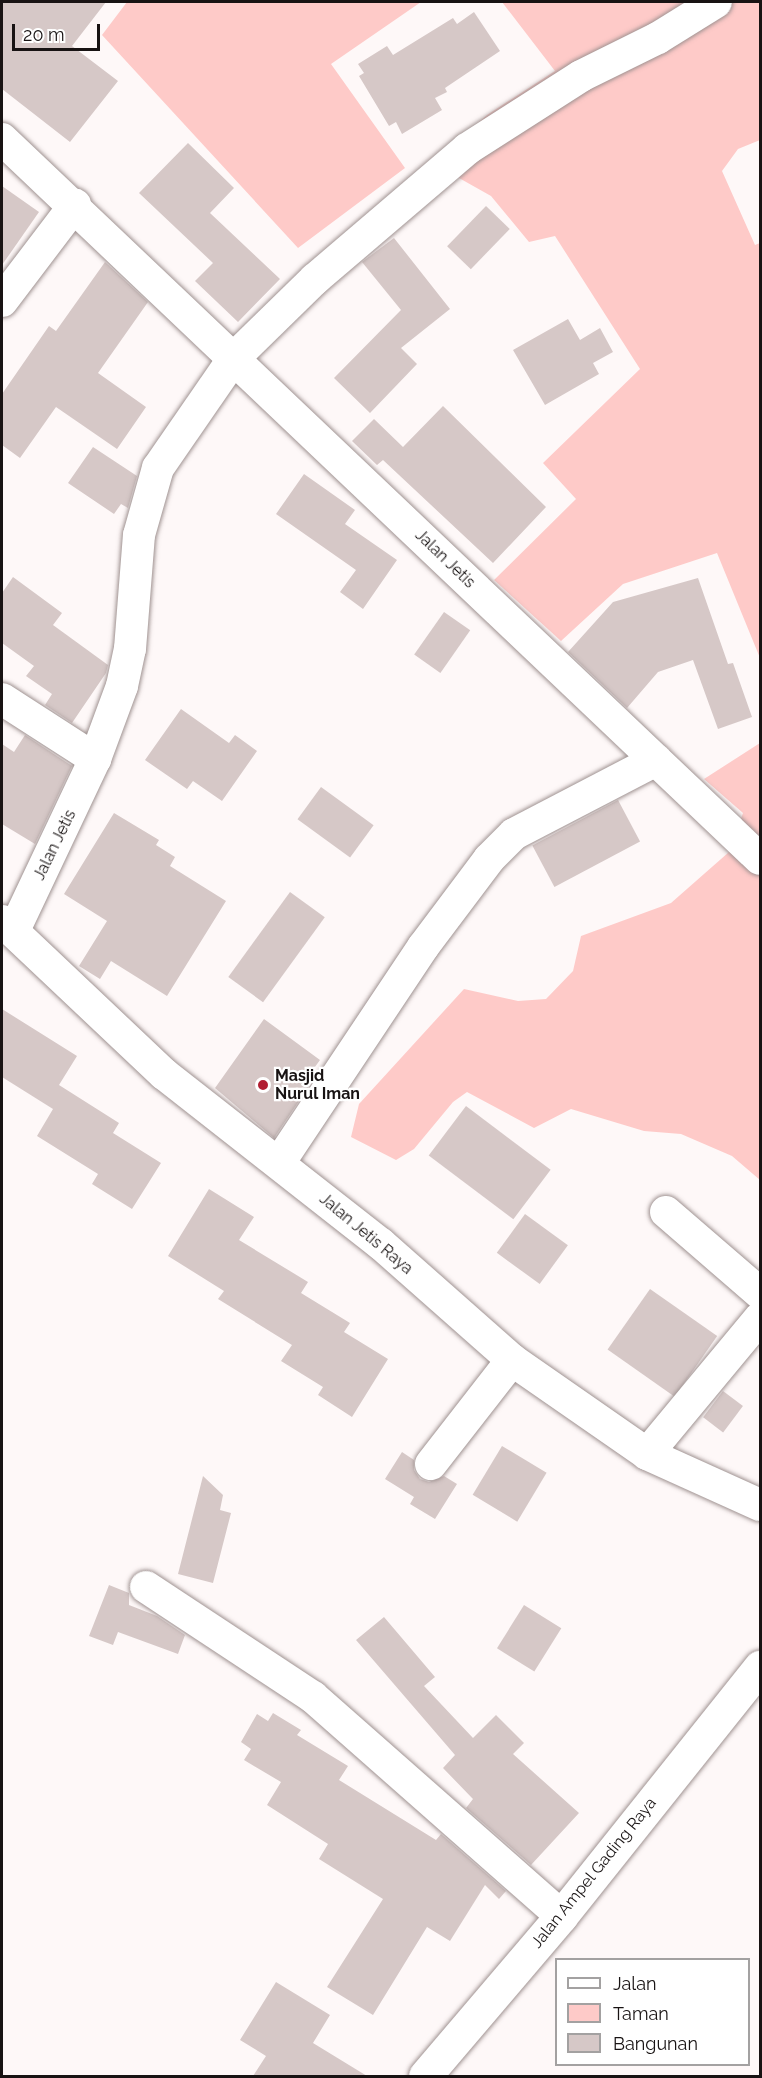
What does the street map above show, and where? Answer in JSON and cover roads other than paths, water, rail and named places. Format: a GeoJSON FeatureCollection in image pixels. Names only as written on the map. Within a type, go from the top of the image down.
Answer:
{"type":"FeatureCollection","features":[{"type":"Feature","properties":{"kind":"main road","name":"Jalan Ampel Gading Raya"},"geometry":{"type":"LineString","coordinates":[[425,2076],[561,1916],[760,1667]]}},
{"type":"Feature","properties":{"kind":"street"},"geometry":{"type":"LineString","coordinates":[[234,358],[315,279],[467,149],[581,76],[658,38],[716,2]]}},
{"type":"Feature","properties":{"kind":"street","name":"Jalan Jetis"},"geometry":{"type":"LineString","coordinates":[[2,139],[75,205],[760,859]]}},
{"type":"Feature","properties":{"kind":"street"},"geometry":{"type":"LineString","coordinates":[[2,301],[75,205]]}},
{"type":"Feature","properties":{"kind":"street","name":"Jalan Jetis"},"geometry":{"type":"LineString","coordinates":[[8,926],[95,759],[122,686],[130,649],[139,535],[158,468],[234,358]]}},
{"type":"Feature","properties":{"kind":"street"},"geometry":{"type":"LineString","coordinates":[[2,699],[95,759]]}},
{"type":"Feature","properties":{"kind":"street"},"geometry":{"type":"LineString","coordinates":[[279,1163],[423,947],[489,859],[514,834],[656,760]]}},
{"type":"Feature","properties":{"kind":"street","name":"Jalan Jetis Raya"},"geometry":{"type":"LineString","coordinates":[[8,926],[165,1074],[381,1244],[512,1359],[647,1454],[760,1505]]}},
{"type":"Feature","properties":{"kind":"street"},"geometry":{"type":"LineString","coordinates":[[666,1212],[760,1293]]}},
{"type":"Feature","properties":{"kind":"street"},"geometry":{"type":"LineString","coordinates":[[647,1454],[760,1318]]}},
{"type":"Feature","properties":{"kind":"street"},"geometry":{"type":"LineString","coordinates":[[431,1464],[512,1359]]}},
{"type":"Feature","properties":{"kind":"street"},"geometry":{"type":"LineString","coordinates":[[146,1587],[313,1697],[561,1916]]}},
{"type":"Feature","properties":{"kind":"place","name":"Masjid Nurul Iman"},"geometry":{"type":"Point","coordinates":[263,1085]}}]}
